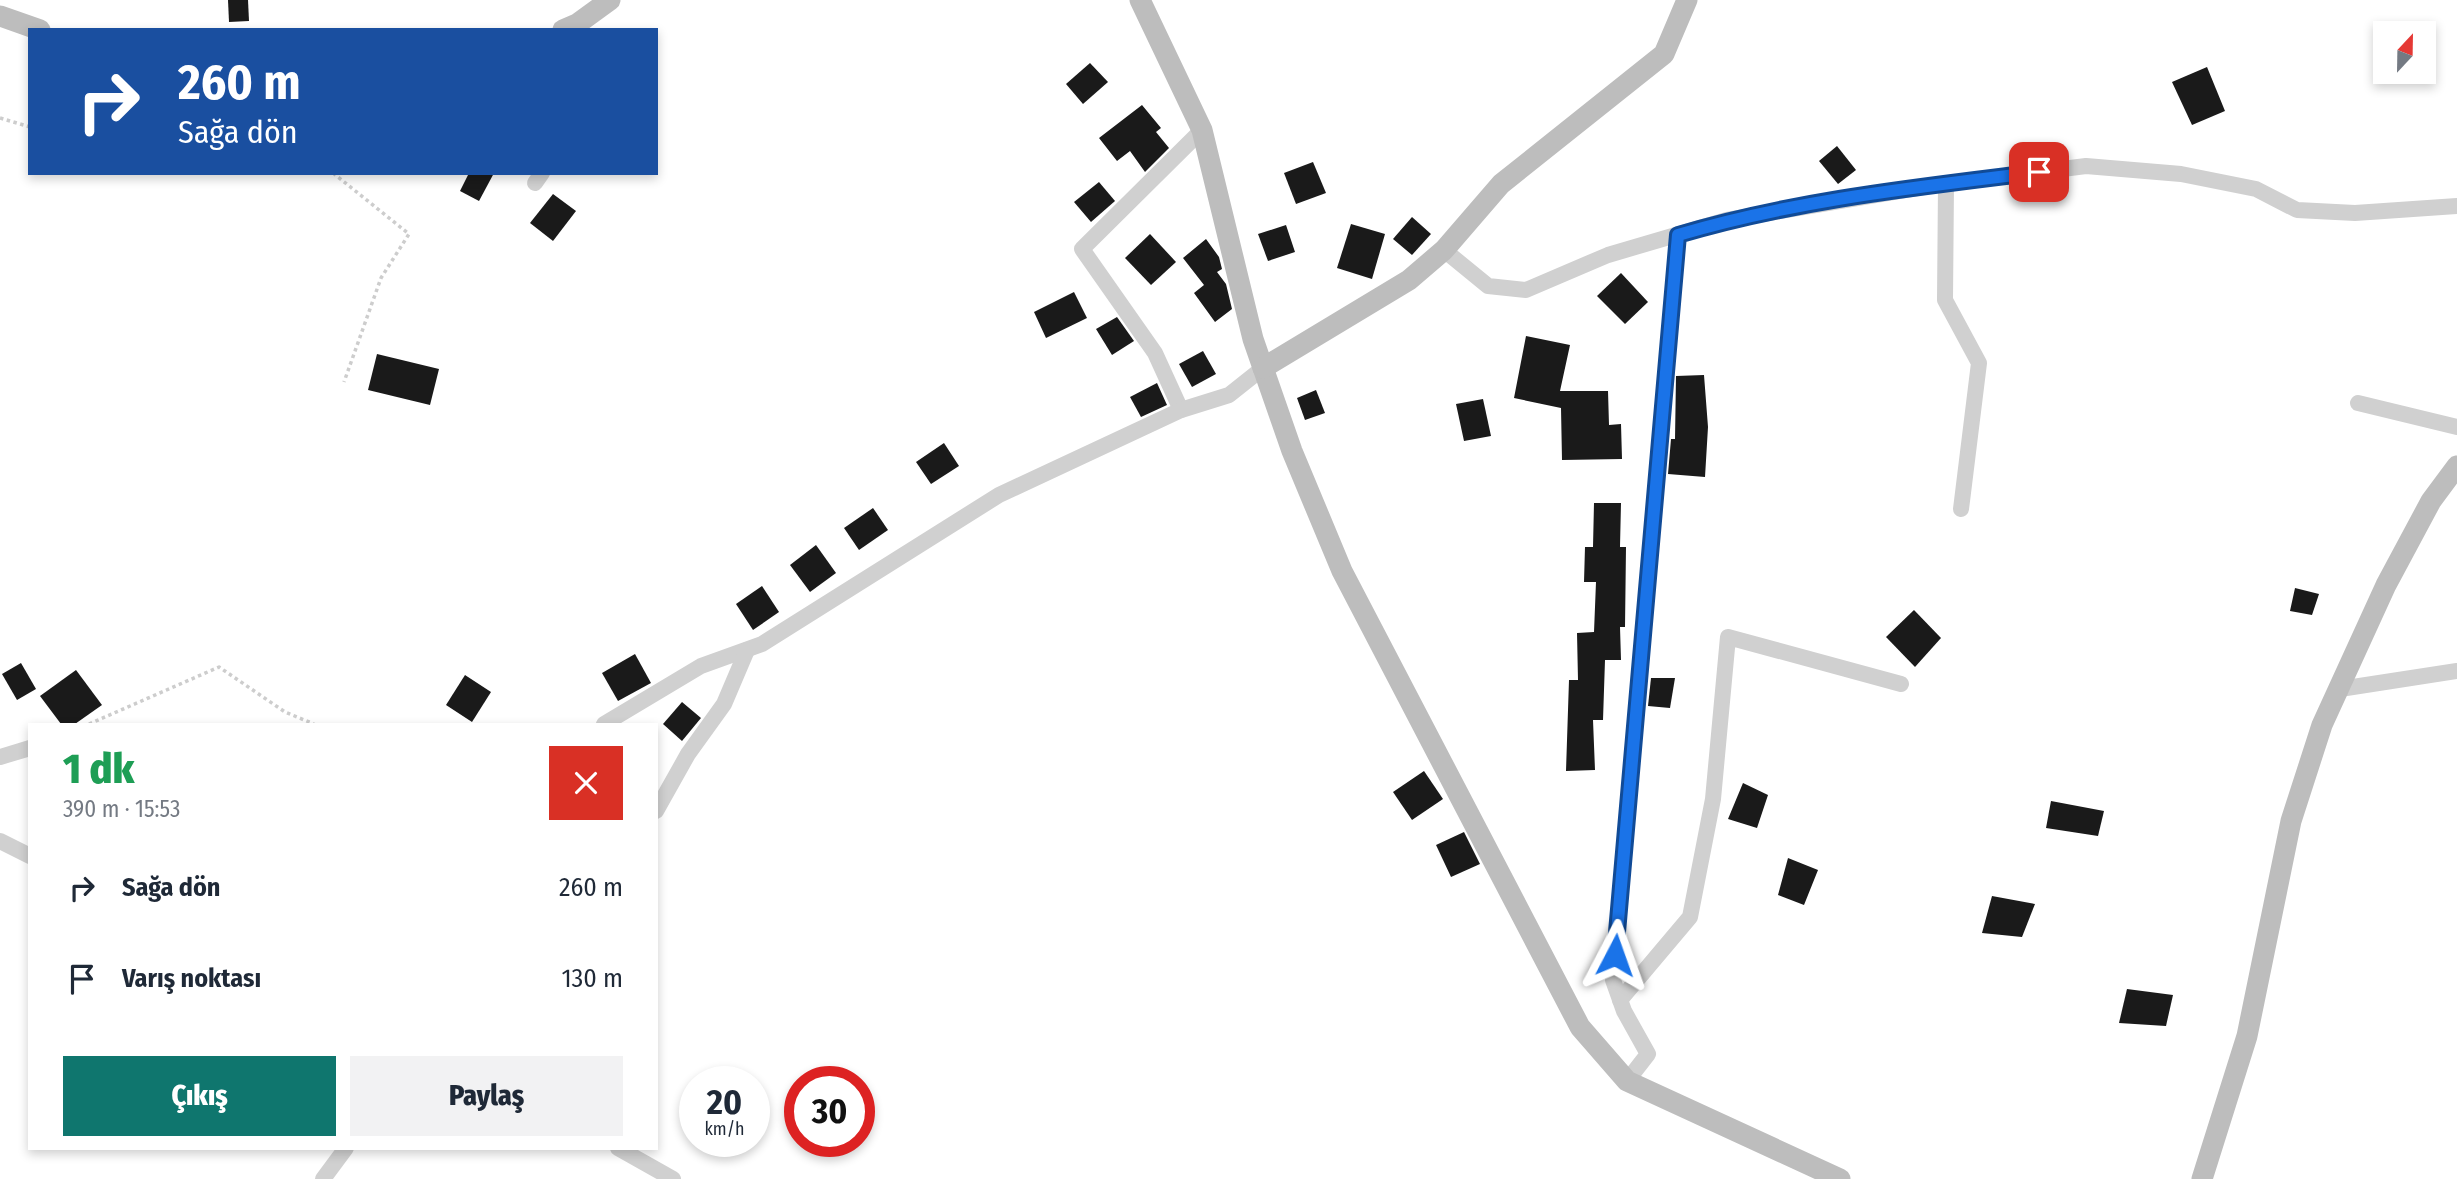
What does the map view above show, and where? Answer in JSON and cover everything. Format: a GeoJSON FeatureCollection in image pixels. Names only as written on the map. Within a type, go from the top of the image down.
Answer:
{"type":"FeatureCollection","features":[{"type":"Feature","properties":{"kind":"main road"},"geometry":{"type":"LineString","coordinates":[[568,28],[610,0]]}},
{"type":"Feature","properties":{"kind":"main road"},"geometry":{"type":"LineString","coordinates":[[1140,0],[1202,130],[1221,217],[1263,368],[1292,451],[1342,571],[1580,1027],[1626,1081],[1840,1179]]}},
{"type":"Feature","properties":{"kind":"main road"},"geometry":{"type":"LineString","coordinates":[[1263,368],[1409,280],[1444,250],[1501,184],[1664,54],[1687,0]]}},
{"type":"Feature","properties":{"kind":"main road"},"geometry":{"type":"LineString","coordinates":[[0,16],[34,28]]}},
{"type":"Feature","properties":{"kind":"main road"},"geometry":{"type":"LineString","coordinates":[[2202,1179],[2247,1036],[2291,821],[2322,725],[2386,585],[2431,501],[2457,466]]}},
{"type":"Feature","properties":{"kind":"street"},"geometry":{"type":"LineString","coordinates":[[1181,410],[1155,353],[1082,249],[1202,130]]}},
{"type":"Feature","properties":{"kind":"street"},"geometry":{"type":"LineString","coordinates":[[1444,250],[1488,286],[1526,290],[1608,255],[1727,220],[1946,184],[2086,166],[2181,174],[2256,189],[2297,211],[2355,213],[2457,206]]}},
{"type":"Feature","properties":{"kind":"street"},"geometry":{"type":"LineString","coordinates":[[1946,184],[1945,300],[1979,363],[1961,509]]}},
{"type":"Feature","properties":{"kind":"street"},"geometry":{"type":"LineString","coordinates":[[1626,1081],[1648,1054],[1620,1000],[1613,980],[1678,235]]}},
{"type":"Feature","properties":{"kind":"street"},"geometry":{"type":"LineString","coordinates":[[606,723],[701,666],[762,644],[999,495],[1181,410],[1229,395],[1263,368]]}},
{"type":"Feature","properties":{"kind":"street"},"geometry":{"type":"LineString","coordinates":[[2358,403],[2457,427]]}},
{"type":"Feature","properties":{"kind":"street"},"geometry":{"type":"LineString","coordinates":[[1620,1000],[1690,917],[1713,799],[1728,637],[1901,684]]}},
{"type":"Feature","properties":{"kind":"street"},"geometry":{"type":"LineString","coordinates":[[658,807],[688,754],[724,704],[747,650]]}},
{"type":"Feature","properties":{"kind":"street"},"geometry":{"type":"LineString","coordinates":[[2340,689],[2457,671]]}},
{"type":"Feature","properties":{"kind":"street"},"geometry":{"type":"LineString","coordinates":[[0,757],[28,749]]}},
{"type":"Feature","properties":{"kind":"street"},"geometry":{"type":"LineString","coordinates":[[0,841],[28,855]]}},
{"type":"Feature","properties":{"kind":"street"},"geometry":{"type":"LineString","coordinates":[[323,1179],[345,1150]]}},
{"type":"Feature","properties":{"kind":"street"},"geometry":{"type":"LineString","coordinates":[[622,1150],[673,1179]]}},
{"type":"Feature","properties":{"kind":"path"},"geometry":{"type":"LineString","coordinates":[[0,118],[28,126]]}},
{"type":"Feature","properties":{"kind":"path"},"geometry":{"type":"LineString","coordinates":[[335,175],[409,234],[381,278],[344,382]]}},
{"type":"Feature","properties":{"kind":"path"},"geometry":{"type":"LineString","coordinates":[[91,723],[219,667],[285,712],[312,723]]}},
{"type":"Feature","properties":{"kind":"building"},"geometry":{"type":"Polygon","coordinates":[[[228,0],[248,0],[249,21],[229,22],[228,0]]]}},
{"type":"Feature","properties":{"kind":"building"},"geometry":{"type":"Polygon","coordinates":[[[1090,63],[1108,82],[1083,104],[1066,84],[1090,63]]]}},
{"type":"Feature","properties":{"kind":"building"},"geometry":{"type":"Polygon","coordinates":[[[2207,67],[2225,111],[2192,125],[2172,82],[2207,67]]]}},
{"type":"Feature","properties":{"kind":"building"},"geometry":{"type":"Polygon","coordinates":[[[1142,105],[1161,128],[1156,132],[1169,148],[1145,172],[1130,151],[1117,161],[1099,138],[1142,105]]]}},
{"type":"Feature","properties":{"kind":"building"},"geometry":{"type":"Polygon","coordinates":[[[1837,146],[1856,170],[1838,184],[1819,161],[1837,146]]]}},
{"type":"Feature","properties":{"kind":"building"},"geometry":{"type":"Polygon","coordinates":[[[1313,162],[1326,193],[1296,204],[1284,173],[1313,162]]]}},
{"type":"Feature","properties":{"kind":"building"},"geometry":{"type":"Polygon","coordinates":[[[468,175],[493,175],[479,201],[460,191],[468,175]]]}},
{"type":"Feature","properties":{"kind":"building"},"geometry":{"type":"Polygon","coordinates":[[[1099,182],[1115,201],[1091,222],[1074,202],[1099,182]]]}},
{"type":"Feature","properties":{"kind":"building"},"geometry":{"type":"Polygon","coordinates":[[[553,194],[576,211],[553,241],[530,223],[553,194]]]}},
{"type":"Feature","properties":{"kind":"building"},"geometry":{"type":"Polygon","coordinates":[[[1412,217],[1431,234],[1412,255],[1393,239],[1412,217]]]}},
{"type":"Feature","properties":{"kind":"building"},"geometry":{"type":"Polygon","coordinates":[[[1351,224],[1385,234],[1372,279],[1337,268],[1351,224]]]}},
{"type":"Feature","properties":{"kind":"building"},"geometry":{"type":"Polygon","coordinates":[[[1286,225],[1295,252],[1268,261],[1258,234],[1286,225]]]}},
{"type":"Feature","properties":{"kind":"building"},"geometry":{"type":"Polygon","coordinates":[[[1150,234],[1176,262],[1151,285],[1125,258],[1150,234]]]}},
{"type":"Feature","properties":{"kind":"building"},"geometry":{"type":"Polygon","coordinates":[[[1206,239],[1219,257],[1222,269],[1217,272],[1226,284],[1232,309],[1215,322],[1194,293],[1204,285],[1183,258],[1206,239]]]}},
{"type":"Feature","properties":{"kind":"building"},"geometry":{"type":"Polygon","coordinates":[[[1621,273],[1648,302],[1625,324],[1597,296],[1621,273]]]}},
{"type":"Feature","properties":{"kind":"building"},"geometry":{"type":"Polygon","coordinates":[[[1074,292],[1087,318],[1046,338],[1034,312],[1074,292]]]}},
{"type":"Feature","properties":{"kind":"building"},"geometry":{"type":"Polygon","coordinates":[[[1117,317],[1134,341],[1112,355],[1096,329],[1117,317]]]}},
{"type":"Feature","properties":{"kind":"building"},"geometry":{"type":"Polygon","coordinates":[[[1526,336],[1570,345],[1560,391],[1608,391],[1609,425],[1621,424],[1622,459],[1562,460],[1561,408],[1514,398],[1526,336]]]}},
{"type":"Feature","properties":{"kind":"building"},"geometry":{"type":"Polygon","coordinates":[[[1203,351],[1216,374],[1192,387],[1179,364],[1203,351]]]}},
{"type":"Feature","properties":{"kind":"building"},"geometry":{"type":"Polygon","coordinates":[[[377,354],[439,369],[430,405],[368,390],[377,354]]]}},
{"type":"Feature","properties":{"kind":"building"},"geometry":{"type":"Polygon","coordinates":[[[1704,375],[1708,427],[1705,477],[1668,474],[1671,439],[1675,439],[1676,376],[1704,375]]]}},
{"type":"Feature","properties":{"kind":"building"},"geometry":{"type":"Polygon","coordinates":[[[1157,383],[1167,405],[1141,417],[1130,397],[1157,383]]]}},
{"type":"Feature","properties":{"kind":"building"},"geometry":{"type":"Polygon","coordinates":[[[1316,390],[1325,413],[1305,420],[1297,398],[1316,390]]]}},
{"type":"Feature","properties":{"kind":"building"},"geometry":{"type":"Polygon","coordinates":[[[1483,399],[1491,436],[1464,441],[1456,404],[1483,399]]]}},
{"type":"Feature","properties":{"kind":"building"},"geometry":{"type":"Polygon","coordinates":[[[944,443],[959,466],[931,484],[916,462],[944,443]]]}},
{"type":"Feature","properties":{"kind":"building"},"geometry":{"type":"Polygon","coordinates":[[[1594,503],[1621,503],[1620,547],[1626,547],[1625,627],[1620,627],[1621,660],[1605,660],[1603,720],[1593,720],[1595,770],[1566,771],[1569,680],[1578,680],[1577,633],[1594,632],[1596,582],[1584,582],[1585,547],[1593,547],[1594,503]]]}},
{"type":"Feature","properties":{"kind":"building"},"geometry":{"type":"Polygon","coordinates":[[[873,508],[888,530],[859,550],[844,528],[873,508]]]}},
{"type":"Feature","properties":{"kind":"building"},"geometry":{"type":"Polygon","coordinates":[[[816,545],[836,573],[810,592],[790,565],[816,545]]]}},
{"type":"Feature","properties":{"kind":"building"},"geometry":{"type":"Polygon","coordinates":[[[762,586],[779,612],[753,630],[736,604],[762,586]]]}},
{"type":"Feature","properties":{"kind":"building"},"geometry":{"type":"Polygon","coordinates":[[[2295,588],[2319,594],[2312,615],[2290,611],[2295,588]]]}},
{"type":"Feature","properties":{"kind":"building"},"geometry":{"type":"Polygon","coordinates":[[[1914,610],[1941,638],[1915,667],[1886,637],[1914,610]]]}},
{"type":"Feature","properties":{"kind":"building"},"geometry":{"type":"Polygon","coordinates":[[[635,654],[651,683],[618,701],[602,673],[635,654]]]}},
{"type":"Feature","properties":{"kind":"building"},"geometry":{"type":"Polygon","coordinates":[[[21,663],[36,689],[17,700],[2,674],[21,663]]]}},
{"type":"Feature","properties":{"kind":"building"},"geometry":{"type":"Polygon","coordinates":[[[76,670],[102,705],[76,723],[60,723],[40,696],[76,670]]]}},
{"type":"Feature","properties":{"kind":"building"},"geometry":{"type":"Polygon","coordinates":[[[465,675],[491,692],[472,722],[446,705],[465,675]]]}},
{"type":"Feature","properties":{"kind":"building"},"geometry":{"type":"Polygon","coordinates":[[[1651,678],[1675,678],[1670,708],[1648,706],[1651,678]]]}},
{"type":"Feature","properties":{"kind":"building"},"geometry":{"type":"Polygon","coordinates":[[[682,702],[701,718],[682,741],[663,724],[682,702]]]}},
{"type":"Feature","properties":{"kind":"building"},"geometry":{"type":"Polygon","coordinates":[[[1424,771],[1443,799],[1412,820],[1393,792],[1424,771]]]}},
{"type":"Feature","properties":{"kind":"building"},"geometry":{"type":"Polygon","coordinates":[[[1743,783],[1768,795],[1757,828],[1728,819],[1743,783]]]}},
{"type":"Feature","properties":{"kind":"building"},"geometry":{"type":"Polygon","coordinates":[[[2051,801],[2104,811],[2098,836],[2046,828],[2051,801]]]}},
{"type":"Feature","properties":{"kind":"building"},"geometry":{"type":"Polygon","coordinates":[[[1464,832],[1480,864],[1451,877],[1436,845],[1464,832]]]}},
{"type":"Feature","properties":{"kind":"building"},"geometry":{"type":"Polygon","coordinates":[[[1788,858],[1818,870],[1804,905],[1778,895],[1788,858]]]}},
{"type":"Feature","properties":{"kind":"building"},"geometry":{"type":"Polygon","coordinates":[[[1992,896],[2035,904],[2022,937],[1982,933],[1992,896]]]}},
{"type":"Feature","properties":{"kind":"building"},"geometry":{"type":"Polygon","coordinates":[[[2127,989],[2173,995],[2166,1026],[2119,1023],[2127,989]]]}},
{"type":"Feature","properties":{"kind":"route"},"geometry":{"type":"LineString","coordinates":[[1615,955],[1633,725],[1678,235],[1727,220],[1929,186],[2039,172]]}}]}
